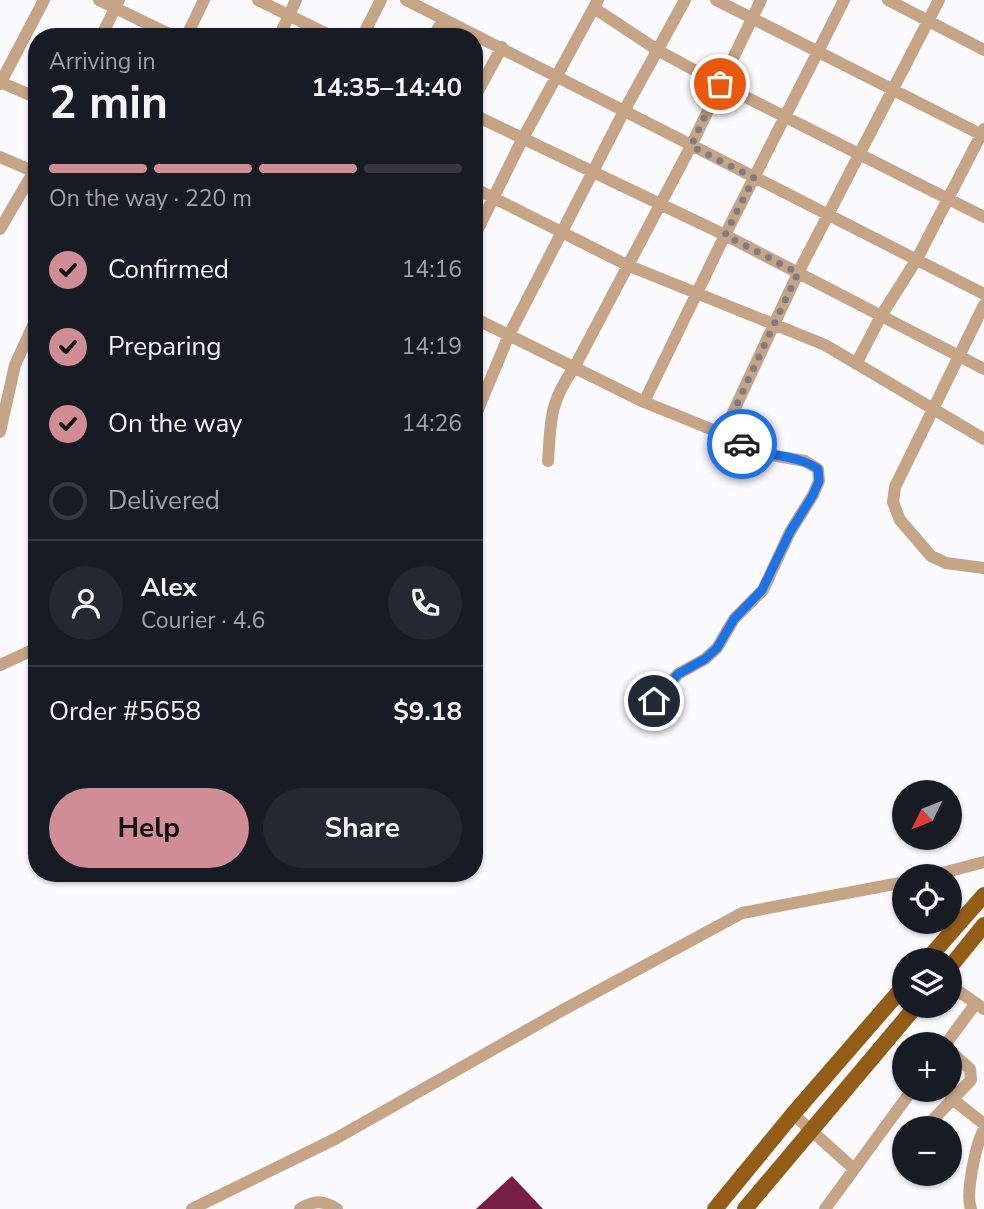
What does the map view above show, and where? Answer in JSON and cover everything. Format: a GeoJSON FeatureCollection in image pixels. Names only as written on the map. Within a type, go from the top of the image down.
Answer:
{"type":"FeatureCollection","features":[{"type":"Feature","properties":{"kind":"main road"},"geometry":{"type":"LineString","coordinates":[[937,948],[984,895]]}},
{"type":"Feature","properties":{"kind":"main road"},"geometry":{"type":"LineString","coordinates":[[962,952],[984,925]]}},
{"type":"Feature","properties":{"kind":"main road"},"geometry":{"type":"LineString","coordinates":[[715,1209],[892,1000]]}},
{"type":"Feature","properties":{"kind":"main road"},"geometry":{"type":"LineString","coordinates":[[745,1209],[906,1018]]}},
{"type":"Feature","properties":{"kind":"street"},"geometry":{"type":"LineString","coordinates":[[29,28],[44,0]]}},
{"type":"Feature","properties":{"kind":"street"},"geometry":{"type":"LineString","coordinates":[[99,0],[117,4],[159,28]]}},
{"type":"Feature","properties":{"kind":"street"},"geometry":{"type":"LineString","coordinates":[[191,28],[205,0]]}},
{"type":"Feature","properties":{"kind":"street"},"geometry":{"type":"LineString","coordinates":[[258,0],[314,28]]}},
{"type":"Feature","properties":{"kind":"street"},"geometry":{"type":"LineString","coordinates":[[283,28],[296,0]]}},
{"type":"Feature","properties":{"kind":"street"},"geometry":{"type":"LineString","coordinates":[[367,28],[381,0]]}},
{"type":"Feature","properties":{"kind":"street"},"geometry":{"type":"LineString","coordinates":[[406,0],[463,28]]}},
{"type":"Feature","properties":{"kind":"street"},"geometry":{"type":"LineString","coordinates":[[483,397],[509,335],[561,232],[685,0]]}},
{"type":"Feature","properties":{"kind":"street"},"geometry":{"type":"LineString","coordinates":[[716,0],[983,133],[917,259],[881,316],[856,364]]}},
{"type":"Feature","properties":{"kind":"street"},"geometry":{"type":"LineString","coordinates":[[548,461],[552,406],[559,389],[574,368],[691,146],[761,0]]}},
{"type":"Feature","properties":{"kind":"street"},"geometry":{"type":"LineString","coordinates":[[644,402],[844,0]]}},
{"type":"Feature","properties":{"kind":"street"},"geometry":{"type":"LineString","coordinates":[[888,0],[984,50]]}},
{"type":"Feature","properties":{"kind":"street"},"geometry":{"type":"LineString","coordinates":[[723,434],[798,273],[939,0]]}},
{"type":"Feature","properties":{"kind":"street"},"geometry":{"type":"LineString","coordinates":[[105,28],[117,4]]}},
{"type":"Feature","properties":{"kind":"street"},"geometry":{"type":"LineString","coordinates":[[483,219],[522,140],[596,4],[659,51],[784,118],[984,217]]}},
{"type":"Feature","properties":{"kind":"street"},"geometry":{"type":"LineString","coordinates":[[438,28],[444,19]]}},
{"type":"Feature","properties":{"kind":"street"},"geometry":{"type":"LineString","coordinates":[[28,30],[0,83],[28,94]]}},
{"type":"Feature","properties":{"kind":"street"},"geometry":{"type":"LineString","coordinates":[[483,38],[984,295]]}},
{"type":"Feature","properties":{"kind":"street"},"geometry":{"type":"LineString","coordinates":[[483,82],[502,47]]}},
{"type":"Feature","properties":{"kind":"street"},"geometry":{"type":"LineString","coordinates":[[483,120],[725,235],[984,369]]}},
{"type":"Feature","properties":{"kind":"street"},"geometry":{"type":"LineString","coordinates":[[0,157],[28,167]]}},
{"type":"Feature","properties":{"kind":"street"},"geometry":{"type":"LineString","coordinates":[[0,229],[28,183]]}},
{"type":"Feature","properties":{"kind":"street"},"geometry":{"type":"LineString","coordinates":[[483,193],[627,265],[825,345],[984,439]]}},
{"type":"Feature","properties":{"kind":"street"},"geometry":{"type":"LineString","coordinates":[[984,305],[895,488],[892,502],[900,520],[931,556],[946,562],[984,568]]}},
{"type":"Feature","properties":{"kind":"street"},"geometry":{"type":"LineString","coordinates":[[483,322],[644,402],[723,434],[759,453],[805,461],[818,469],[819,481],[762,590],[734,619],[717,648],[705,659],[678,674],[654,701]]}},
{"type":"Feature","properties":{"kind":"street"},"geometry":{"type":"LineString","coordinates":[[0,432],[15,365],[28,337]]}},
{"type":"Feature","properties":{"kind":"street"},"geometry":{"type":"LineString","coordinates":[[0,665],[28,652]]}},
{"type":"Feature","properties":{"kind":"street"},"geometry":{"type":"LineString","coordinates":[[962,868],[984,863]]}},
{"type":"Feature","properties":{"kind":"street"},"geometry":{"type":"LineString","coordinates":[[192,1209],[335,1139],[561,1011],[742,913],[892,884]]}},
{"type":"Feature","properties":{"kind":"street"},"geometry":{"type":"LineString","coordinates":[[957,1032],[980,1006],[962,993]]}},
{"type":"Feature","properties":{"kind":"street"},"geometry":{"type":"LineString","coordinates":[[962,1064],[972,1074],[971,1080],[962,1088]]}},
{"type":"Feature","properties":{"kind":"street"},"geometry":{"type":"LineString","coordinates":[[825,1209],[903,1102]]}},
{"type":"Feature","properties":{"kind":"street"},"geometry":{"type":"LineString","coordinates":[[935,1116],[947,1102]]}},
{"type":"Feature","properties":{"kind":"street"},"geometry":{"type":"LineString","coordinates":[[956,1102],[984,1126],[969,1192],[968,1202],[971,1209]]}},
{"type":"Feature","properties":{"kind":"street"},"geometry":{"type":"LineString","coordinates":[[793,1114],[854,1169]]}},
{"type":"Feature","properties":{"kind":"street"},"geometry":{"type":"LineString","coordinates":[[300,1209],[311,1202],[324,1201],[337,1209]]}},
{"type":"Feature","properties":{"kind":"building"},"geometry":{"type":"Polygon","coordinates":[[[512,1176],[543,1209],[476,1209],[512,1176]]]}},
{"type":"Feature","properties":{"kind":"way so far"},"geometry":{"type":"LineString","coordinates":[[720,84],[691,146],[754,178],[725,235],[798,273],[723,434],[742,444]]}},
{"type":"Feature","properties":{"kind":"route"},"geometry":{"type":"LineString","coordinates":[[654,701],[678,674],[705,659],[717,648],[734,619],[762,590],[819,481],[818,469],[805,461],[759,453],[742,444]]}}]}
